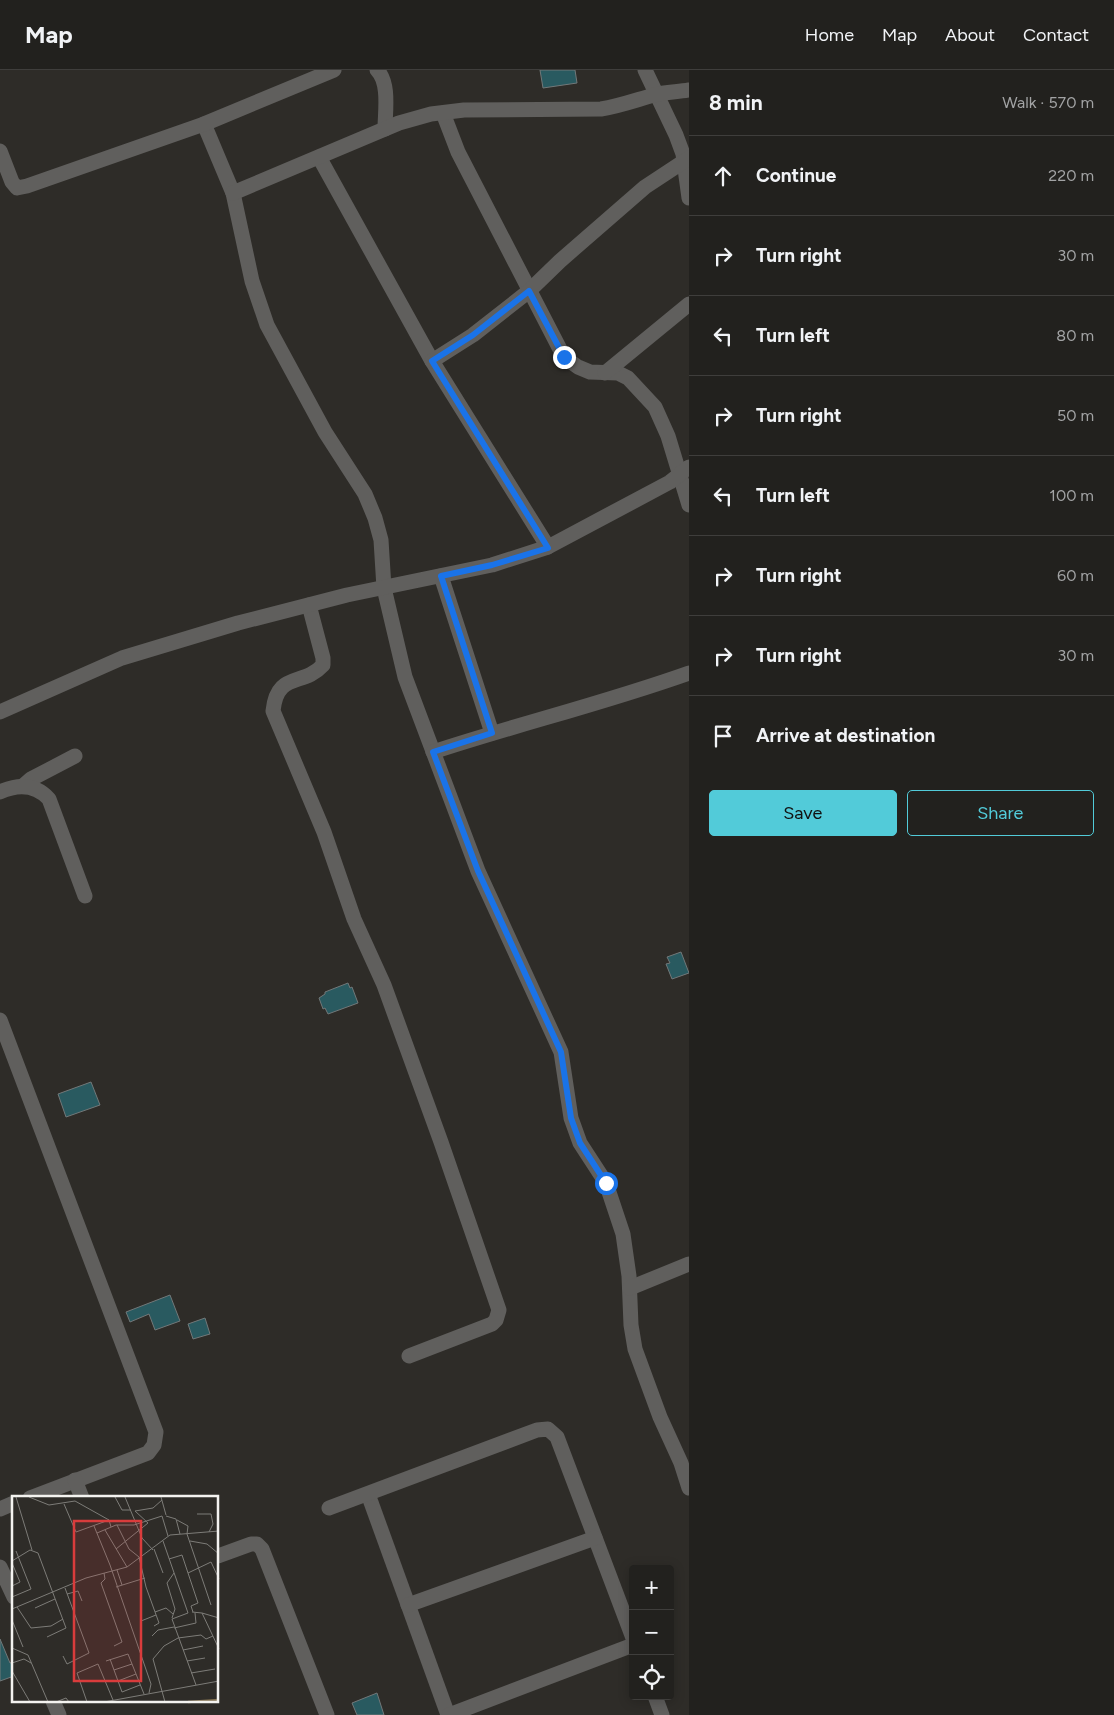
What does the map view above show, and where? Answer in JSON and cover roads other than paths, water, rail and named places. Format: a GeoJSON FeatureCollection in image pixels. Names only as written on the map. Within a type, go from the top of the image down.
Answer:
{"type":"FeatureCollection","features":[{"type":"Feature","properties":{"kind":"street"},"geometry":{"type":"LineString","coordinates":[[0,152],[12,182],[17,188],[27,186],[204,124],[334,70]]}},
{"type":"Feature","properties":{"kind":"street"},"geometry":{"type":"LineString","coordinates":[[377,70],[380,73],[385,88],[386,129]]}},
{"type":"Feature","properties":{"kind":"street"},"geometry":{"type":"LineString","coordinates":[[645,70],[687,160],[689,198]]}},
{"type":"Feature","properties":{"kind":"street"},"geometry":{"type":"LineString","coordinates":[[233,193],[386,129],[431,114],[464,110],[601,109],[620,106],[657,94],[673,94],[689,90]]}},
{"type":"Feature","properties":{"kind":"street"},"geometry":{"type":"LineString","coordinates":[[443,113],[458,152],[564,357],[578,367],[590,372],[618,373],[628,378],[655,407],[684,471],[689,505]]}},
{"type":"Feature","properties":{"kind":"street"},"geometry":{"type":"LineString","coordinates":[[204,124],[233,193],[252,281],[267,326],[326,432],[365,494],[375,518],[381,540],[384,588],[405,677],[478,871],[561,1052],[571,1118],[580,1143],[606,1183],[615,1206],[623,1234],[635,1349],[660,1417],[681,1463],[689,1488]]}},
{"type":"Feature","properties":{"kind":"street"},"geometry":{"type":"LineString","coordinates":[[319,157],[432,361],[548,548]]}},
{"type":"Feature","properties":{"kind":"street"},"geometry":{"type":"LineString","coordinates":[[432,361],[473,335],[529,291],[560,261],[645,187],[687,160]]}},
{"type":"Feature","properties":{"kind":"street"},"geometry":{"type":"LineString","coordinates":[[605,373],[689,304]]}},
{"type":"Feature","properties":{"kind":"street"},"geometry":{"type":"LineString","coordinates":[[0,712],[122,658],[238,623],[309,605],[492,565],[548,548],[670,482],[684,471]]}},
{"type":"Feature","properties":{"kind":"street"},"geometry":{"type":"LineString","coordinates":[[441,576],[492,733]]}},
{"type":"Feature","properties":{"kind":"street"},"geometry":{"type":"LineString","coordinates":[[309,605],[323,658],[323,665],[317,671],[288,683],[279,689],[274,699],[273,711],[324,832],[354,919],[384,985],[442,1142],[499,1310],[496,1320],[492,1324],[409,1356]]}},
{"type":"Feature","properties":{"kind":"street"},"geometry":{"type":"LineString","coordinates":[[433,752],[689,673]]}},
{"type":"Feature","properties":{"kind":"street"},"geometry":{"type":"LineString","coordinates":[[23,786],[31,779],[75,756]]}},
{"type":"Feature","properties":{"kind":"street"},"geometry":{"type":"LineString","coordinates":[[0,792],[12,787],[23,786],[42,792],[49,799],[85,896]]}},
{"type":"Feature","properties":{"kind":"street"},"geometry":{"type":"LineString","coordinates":[[0,1020],[156,1432],[154,1445],[148,1453],[35,1496]]}},
{"type":"Feature","properties":{"kind":"street"},"geometry":{"type":"LineString","coordinates":[[630,1288],[689,1264]]}},
{"type":"Feature","properties":{"kind":"street"},"geometry":{"type":"LineString","coordinates":[[329,1508],[537,1430],[548,1429],[557,1437],[629,1627]]}},
{"type":"Feature","properties":{"kind":"street"},"geometry":{"type":"LineString","coordinates":[[75,1480],[81,1496]]}},
{"type":"Feature","properties":{"kind":"street"},"geometry":{"type":"LineString","coordinates":[[368,1494],[448,1715],[629,1647]]}},
{"type":"Feature","properties":{"kind":"street"},"geometry":{"type":"LineString","coordinates":[[0,1509],[12,1505]]}},
{"type":"Feature","properties":{"kind":"street"},"geometry":{"type":"LineString","coordinates":[[408,1605],[595,1538]]}},
{"type":"Feature","properties":{"kind":"street"},"geometry":{"type":"LineString","coordinates":[[219,1556],[251,1544],[257,1544],[262,1549],[327,1715]]}},
{"type":"Feature","properties":{"kind":"street"},"geometry":{"type":"LineString","coordinates":[[0,1567],[12,1593]]}},
{"type":"Feature","properties":{"kind":"street"},"geometry":{"type":"LineString","coordinates":[[656,1700],[662,1715]]}},
{"type":"Feature","properties":{"kind":"street"},"geometry":{"type":"LineString","coordinates":[[53,1702],[59,1715]]}}]}
